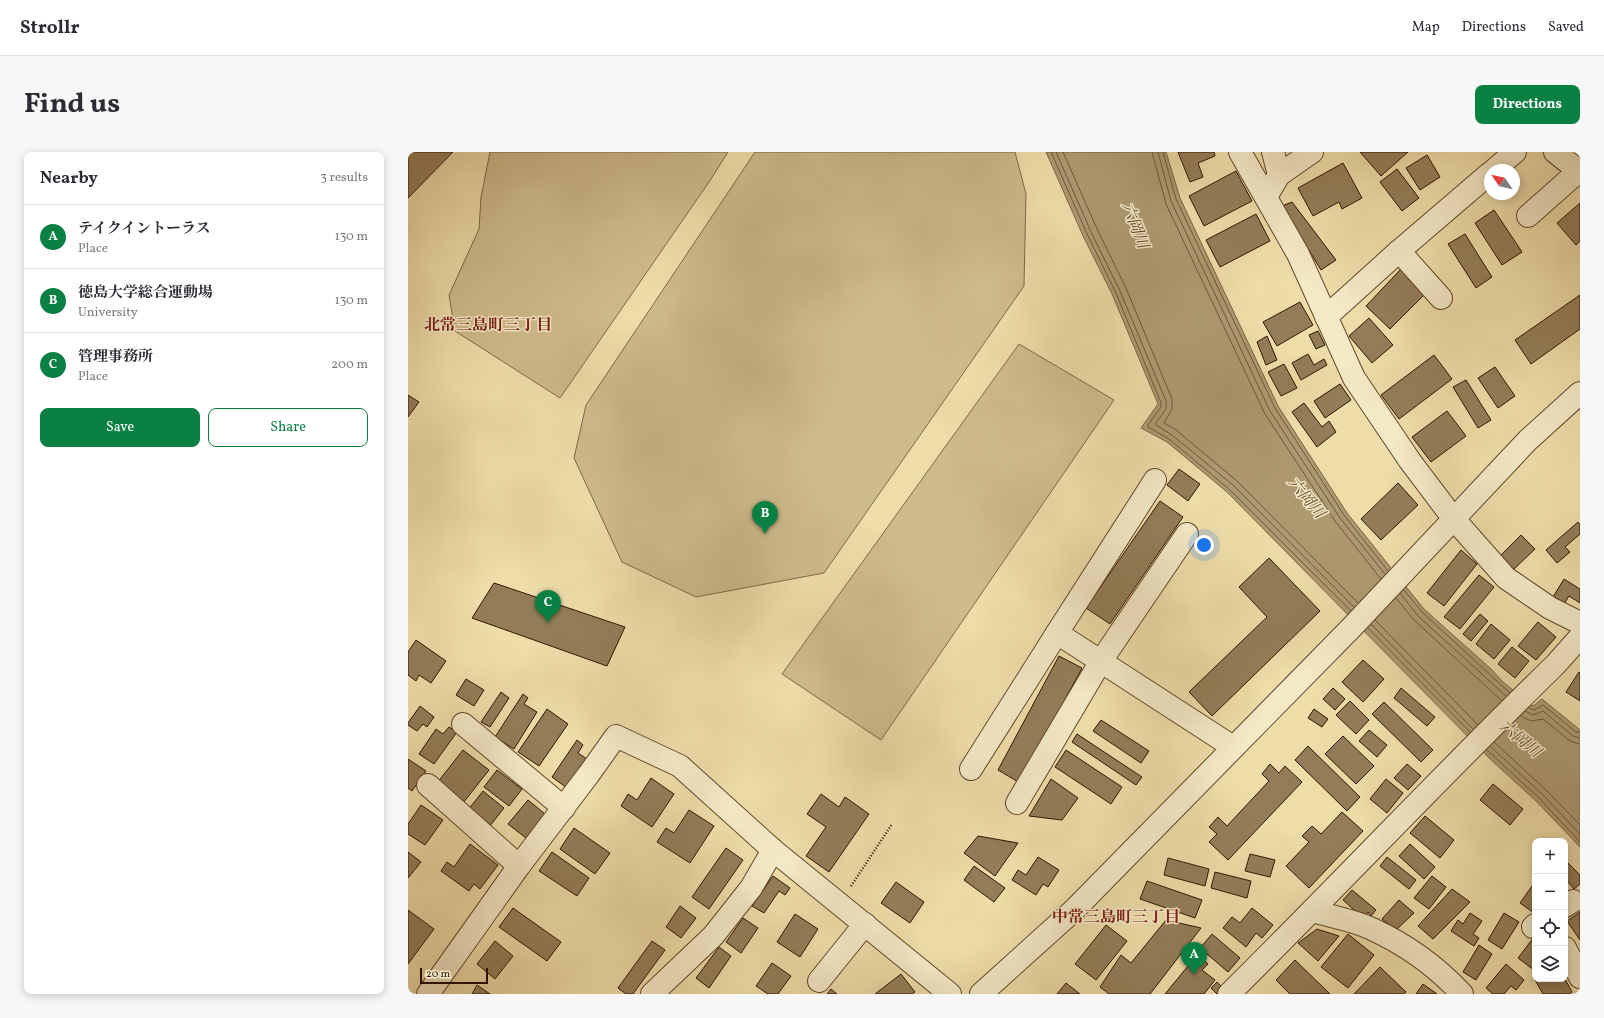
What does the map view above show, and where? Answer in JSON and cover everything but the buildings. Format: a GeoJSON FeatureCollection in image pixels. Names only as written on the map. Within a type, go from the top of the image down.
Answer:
{"type":"FeatureCollection","features":[{"type":"Feature","properties":{"kind":"street"},"geometry":{"type":"LineString","coordinates":[[1240,152],[1298,254],[1354,378],[1410,461],[1454,518],[1506,578],[1550,608],[1580,623]]}},
{"type":"Feature","properties":{"kind":"street"},"geometry":{"type":"LineString","coordinates":[[1273,152],[1279,175]]}},
{"type":"Feature","properties":{"kind":"street"},"geometry":{"type":"LineString","coordinates":[[1266,197],[1279,175],[1312,152]]}},
{"type":"Feature","properties":{"kind":"street"},"geometry":{"type":"LineString","coordinates":[[1501,164],[1515,152]]}},
{"type":"Feature","properties":{"kind":"street"},"geometry":{"type":"LineString","coordinates":[[1528,216],[1579,170],[1555,152]]}},
{"type":"Feature","properties":{"kind":"street"},"geometry":{"type":"LineString","coordinates":[[1326,317],[1399,251],[1484,178]]}},
{"type":"Feature","properties":{"kind":"street"},"geometry":{"type":"LineString","coordinates":[[1399,251],[1441,298]]}},
{"type":"Feature","properties":{"kind":"street"},"geometry":{"type":"LineString","coordinates":[[981,994],[1074,910],[1353,626],[1528,440],[1580,393]]}},
{"type":"Feature","properties":{"kind":"street"},"geometry":{"type":"LineString","coordinates":[[971,769],[1155,480]]}},
{"type":"Feature","properties":{"kind":"street"},"geometry":{"type":"LineString","coordinates":[[1017,803],[1101,662],[1188,534]]}},
{"type":"Feature","properties":{"kind":"street"},"geometry":{"type":"LineString","coordinates":[[1057,633],[1233,747]]}},
{"type":"Feature","properties":{"kind":"street"},"geometry":{"type":"LineString","coordinates":[[1229,994],[1313,911],[1580,638]]}},
{"type":"Feature","properties":{"kind":"street"},"geometry":{"type":"LineString","coordinates":[[463,724],[564,808]]}},
{"type":"Feature","properties":{"kind":"street"},"geometry":{"type":"LineString","coordinates":[[428,994],[519,866],[564,808],[616,736],[680,766],[773,850],[840,902],[950,994]]}},
{"type":"Feature","properties":{"kind":"street"},"geometry":{"type":"LineString","coordinates":[[428,785],[519,866]]}},
{"type":"Feature","properties":{"kind":"street"},"geometry":{"type":"LineString","coordinates":[[652,994],[713,936],[751,888],[773,850]]}},
{"type":"Feature","properties":{"kind":"street"},"geometry":{"type":"LineString","coordinates":[[1313,911],[1372,928],[1420,955],[1448,979],[1462,994]]}},
{"type":"Feature","properties":{"kind":"street"},"geometry":{"type":"LineString","coordinates":[[819,981],[865,924]]}},
{"type":"Feature","properties":{"kind":"street"},"geometry":{"type":"LineString","coordinates":[[1568,954],[1580,977]]}},
{"type":"Feature","properties":{"kind":"path"},"geometry":{"type":"LineString","coordinates":[[840,902],[892,824]]}},
{"type":"Feature","properties":{"kind":"shaded area"},"geometry":{"type":"Polygon","coordinates":[[[490,152],[728,152],[709,182],[560,398],[455,331],[449,295],[479,229],[481,197],[490,152]]]}},
{"type":"Feature","properties":{"kind":"shaded area"},"geometry":{"type":"Polygon","coordinates":[[[755,152],[1015,152],[1026,194],[1024,286],[824,573],[696,597],[622,562],[574,458],[586,405],[755,152]]]}},
{"type":"Feature","properties":{"kind":"shaded area"},"geometry":{"type":"Polygon","coordinates":[[[1019,344],[1114,400],[881,740],[782,674],[1019,344]]]}},
{"type":"Feature","properties":{"kind":"water","name":"六岡川"},"geometry":{"type":"Polygon","coordinates":[[[1046,152],[1166,152],[1180,198],[1278,406],[1347,513],[1424,609],[1491,669],[1503,682],[1533,706],[1542,699],[1580,730],[1580,847],[1537,802],[1489,758],[1227,492],[1167,442],[1141,428],[1158,404],[1112,294],[1084,238],[1046,152]]]}},
{"type":"Feature","properties":{"kind":"place","name":"徳島大学総合運動場"},"geometry":{"type":"Point","coordinates":[765,534]}},
{"type":"Feature","properties":{"kind":"place","name":"管理事務所"},"geometry":{"type":"Point","coordinates":[548,623]}},
{"type":"Feature","properties":{"kind":"place","name":"テイクイントーラス"},"geometry":{"type":"Point","coordinates":[1194,975]}},
{"type":"Feature","properties":{"kind":"district","name":"北常三島町三丁目"},"geometry":{"type":"Point","coordinates":[488,324]}},
{"type":"Feature","properties":{"kind":"district","name":"中常三島町三丁目"},"geometry":{"type":"Point","coordinates":[1116,916]}}]}
